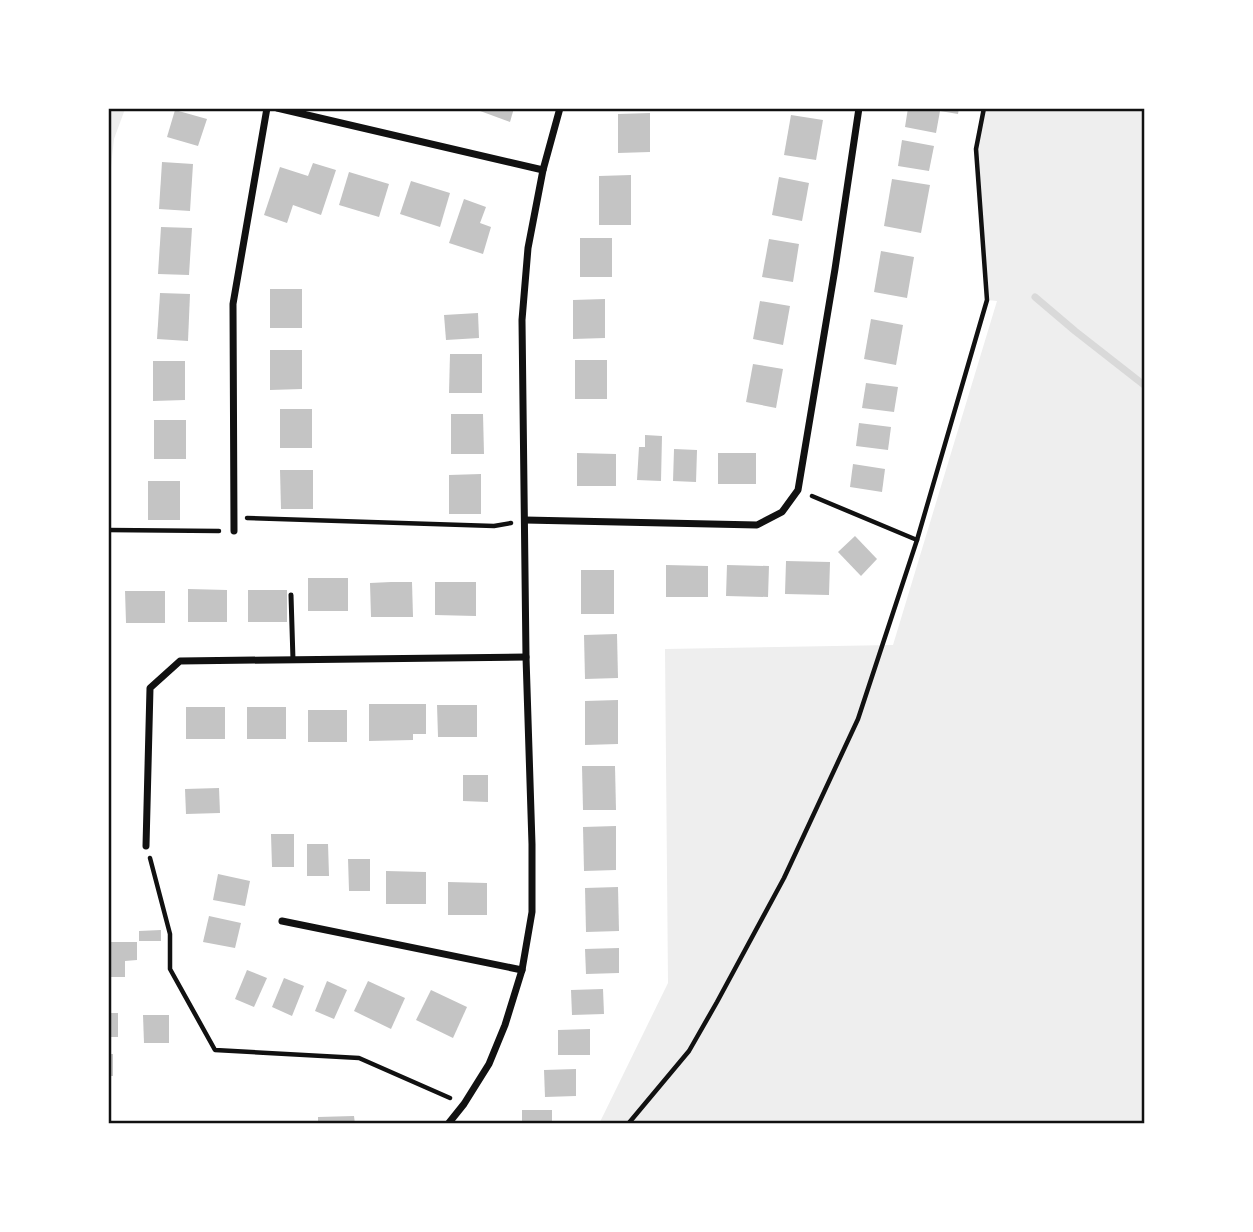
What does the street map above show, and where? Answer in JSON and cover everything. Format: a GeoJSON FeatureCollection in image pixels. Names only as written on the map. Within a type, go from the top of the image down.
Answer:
{"type":"FeatureCollection","features":[{"type":"Feature","properties":{"kind":"street"},"geometry":{"type":"LineString","coordinates":[[234,531],[233,304],[267,108]]}},
{"type":"Feature","properties":{"kind":"street"},"geometry":{"type":"LineString","coordinates":[[277,108],[543,170]]}},
{"type":"Feature","properties":{"kind":"street"},"geometry":{"type":"LineString","coordinates":[[448,1124],[489,1064],[505,1025],[522,970],[532,912],[522,320],[528,248],[543,170],[560,108]]}},
{"type":"Feature","properties":{"kind":"street"},"geometry":{"type":"LineString","coordinates":[[525,520],[757,525],[782,512],[798,490],[859,108]]}},
{"type":"Feature","properties":{"kind":"street"},"geometry":{"type":"LineString","coordinates":[[146,846],[150,688],[180,661],[526,657]]}},
{"type":"Feature","properties":{"kind":"street"},"geometry":{"type":"LineString","coordinates":[[282,920],[522,970]]}},
{"type":"Feature","properties":{"kind":"lane"},"geometry":{"type":"LineString","coordinates":[[291,595],[293,660]]}},
{"type":"Feature","properties":{"kind":"path"},"geometry":{"type":"LineString","coordinates":[[628,1124],[689,1051],[717,1002],[784,878],[858,719],[917,540],[987,300],[976,149],[984,108]]}},
{"type":"Feature","properties":{"kind":"path"},"geometry":{"type":"LineString","coordinates":[[798,490],[917,540]]}},
{"type":"Feature","properties":{"kind":"path"},"geometry":{"type":"LineString","coordinates":[[234,517],[494,526],[525,520]]}},
{"type":"Feature","properties":{"kind":"path"},"geometry":{"type":"LineString","coordinates":[[108,530],[234,531]]}},
{"type":"Feature","properties":{"kind":"path"},"geometry":{"type":"LineString","coordinates":[[146,846],[170,934],[170,969],[215,1050],[359,1058],[464,1104]]}},
{"type":"Feature","properties":{"kind":"shaded area"},"geometry":{"type":"Polygon","coordinates":[[[109,108],[125,109],[114,139],[109,185],[109,108]]]}},
{"type":"Feature","properties":{"kind":"shaded area"},"geometry":{"type":"Polygon","coordinates":[[[984,109],[1144,109],[1144,1123],[599,1124],[668,983],[665,649],[893,645],[997,301],[987,300],[976,149],[984,109]]]}},
{"type":"Feature","properties":{"kind":"building"},"geometry":{"type":"Polygon","coordinates":[[[472,108],[514,108],[510,122],[472,108]]]}},
{"type":"Feature","properties":{"kind":"building"},"geometry":{"type":"Polygon","coordinates":[[[908,108],[959,108],[958,114],[940,111],[936,133],[905,127],[908,108]]]}},
{"type":"Feature","properties":{"kind":"building"},"geometry":{"type":"Polygon","coordinates":[[[175,110],[207,119],[198,146],[167,137],[175,110]]]}},
{"type":"Feature","properties":{"kind":"building"},"geometry":{"type":"Polygon","coordinates":[[[650,113],[650,152],[618,153],[618,114],[650,113]]]}},
{"type":"Feature","properties":{"kind":"building"},"geometry":{"type":"Polygon","coordinates":[[[791,115],[823,120],[816,160],[784,155],[791,115]]]}},
{"type":"Feature","properties":{"kind":"building"},"geometry":{"type":"Polygon","coordinates":[[[902,140],[934,146],[929,171],[898,166],[902,140]]]}},
{"type":"Feature","properties":{"kind":"building"},"geometry":{"type":"Polygon","coordinates":[[[162,162],[193,164],[190,211],[159,209],[162,162]]]}},
{"type":"Feature","properties":{"kind":"building"},"geometry":{"type":"Polygon","coordinates":[[[313,163],[336,170],[321,215],[293,205],[287,223],[264,215],[280,167],[308,176],[313,163]]]}},
{"type":"Feature","properties":{"kind":"building"},"geometry":{"type":"Polygon","coordinates":[[[349,172],[389,184],[379,217],[339,205],[349,172]]]}},
{"type":"Feature","properties":{"kind":"building"},"geometry":{"type":"Polygon","coordinates":[[[631,175],[631,225],[599,225],[599,176],[631,175]]]}},
{"type":"Feature","properties":{"kind":"building"},"geometry":{"type":"Polygon","coordinates":[[[779,177],[809,183],[802,221],[772,215],[779,177]]]}},
{"type":"Feature","properties":{"kind":"building"},"geometry":{"type":"Polygon","coordinates":[[[892,179],[930,185],[921,233],[884,226],[892,179]]]}},
{"type":"Feature","properties":{"kind":"building"},"geometry":{"type":"Polygon","coordinates":[[[411,181],[450,193],[440,227],[400,214],[411,181]]]}},
{"type":"Feature","properties":{"kind":"building"},"geometry":{"type":"Polygon","coordinates":[[[464,199],[486,207],[480,223],[491,227],[483,254],[449,243],[464,199]]]}},
{"type":"Feature","properties":{"kind":"building"},"geometry":{"type":"Polygon","coordinates":[[[161,227],[192,228],[189,275],[158,274],[161,227]]]}},
{"type":"Feature","properties":{"kind":"building"},"geometry":{"type":"Polygon","coordinates":[[[580,238],[612,238],[612,277],[580,277],[580,238]]]}},
{"type":"Feature","properties":{"kind":"building"},"geometry":{"type":"Polygon","coordinates":[[[769,239],[799,244],[793,282],[762,277],[769,239]]]}},
{"type":"Feature","properties":{"kind":"building"},"geometry":{"type":"Polygon","coordinates":[[[881,251],[914,257],[907,298],[874,292],[881,251]]]}},
{"type":"Feature","properties":{"kind":"building"},"geometry":{"type":"Polygon","coordinates":[[[270,289],[302,289],[302,328],[270,328],[270,289]]]}},
{"type":"Feature","properties":{"kind":"building"},"geometry":{"type":"Polygon","coordinates":[[[160,293],[190,294],[188,341],[157,339],[160,293]]]}},
{"type":"Feature","properties":{"kind":"building"},"geometry":{"type":"Polygon","coordinates":[[[605,299],[605,338],[573,339],[573,300],[605,299]]]}},
{"type":"Feature","properties":{"kind":"building"},"geometry":{"type":"Polygon","coordinates":[[[760,301],[790,306],[783,345],[753,339],[760,301]]]}},
{"type":"Feature","properties":{"kind":"building"},"geometry":{"type":"Polygon","coordinates":[[[478,313],[479,338],[446,340],[444,315],[478,313]]]}},
{"type":"Feature","properties":{"kind":"building"},"geometry":{"type":"Polygon","coordinates":[[[871,319],[903,325],[896,365],[864,359],[871,319]]]}},
{"type":"Feature","properties":{"kind":"building"},"geometry":{"type":"Polygon","coordinates":[[[270,350],[302,350],[302,389],[270,390],[270,350]]]}},
{"type":"Feature","properties":{"kind":"building"},"geometry":{"type":"Polygon","coordinates":[[[450,354],[482,354],[482,393],[449,393],[450,354]]]}},
{"type":"Feature","properties":{"kind":"building"},"geometry":{"type":"Polygon","coordinates":[[[575,360],[607,360],[607,399],[575,399],[575,360]]]}},
{"type":"Feature","properties":{"kind":"building"},"geometry":{"type":"Polygon","coordinates":[[[153,361],[185,361],[185,400],[153,401],[153,361]]]}},
{"type":"Feature","properties":{"kind":"building"},"geometry":{"type":"Polygon","coordinates":[[[753,364],[783,369],[776,408],[746,402],[753,364]]]}},
{"type":"Feature","properties":{"kind":"building"},"geometry":{"type":"Polygon","coordinates":[[[866,383],[898,387],[894,412],[862,408],[866,383]]]}},
{"type":"Feature","properties":{"kind":"building"},"geometry":{"type":"Polygon","coordinates":[[[280,409],[312,409],[312,448],[280,448],[280,409]]]}},
{"type":"Feature","properties":{"kind":"building"},"geometry":{"type":"Polygon","coordinates":[[[451,414],[483,414],[484,454],[451,454],[451,414]]]}},
{"type":"Feature","properties":{"kind":"building"},"geometry":{"type":"Polygon","coordinates":[[[154,420],[186,420],[186,459],[154,459],[154,420]]]}},
{"type":"Feature","properties":{"kind":"building"},"geometry":{"type":"Polygon","coordinates":[[[859,423],[891,427],[888,450],[856,446],[859,423]]]}},
{"type":"Feature","properties":{"kind":"building"},"geometry":{"type":"Polygon","coordinates":[[[645,435],[662,436],[661,481],[637,480],[639,447],[645,447],[645,435]]]}},
{"type":"Feature","properties":{"kind":"building"},"geometry":{"type":"Polygon","coordinates":[[[674,449],[697,450],[696,482],[673,481],[674,449]]]}},
{"type":"Feature","properties":{"kind":"building"},"geometry":{"type":"Polygon","coordinates":[[[577,453],[616,454],[616,486],[577,486],[577,453]]]}},
{"type":"Feature","properties":{"kind":"building"},"geometry":{"type":"Polygon","coordinates":[[[718,453],[756,453],[756,484],[718,484],[718,453]]]}},
{"type":"Feature","properties":{"kind":"building"},"geometry":{"type":"Polygon","coordinates":[[[853,464],[885,469],[882,492],[850,487],[853,464]]]}},
{"type":"Feature","properties":{"kind":"building"},"geometry":{"type":"Polygon","coordinates":[[[280,470],[313,470],[313,509],[281,509],[280,470]]]}},
{"type":"Feature","properties":{"kind":"building"},"geometry":{"type":"Polygon","coordinates":[[[481,474],[481,514],[449,514],[449,475],[481,474]]]}},
{"type":"Feature","properties":{"kind":"building"},"geometry":{"type":"Polygon","coordinates":[[[148,481],[180,481],[180,520],[148,520],[148,481]]]}},
{"type":"Feature","properties":{"kind":"building"},"geometry":{"type":"Polygon","coordinates":[[[855,536],[877,559],[861,576],[838,552],[855,536]]]}},
{"type":"Feature","properties":{"kind":"building"},"geometry":{"type":"Polygon","coordinates":[[[786,561],[830,562],[829,595],[785,594],[786,561]]]}},
{"type":"Feature","properties":{"kind":"building"},"geometry":{"type":"Polygon","coordinates":[[[666,565],[708,566],[708,597],[666,597],[666,565]]]}},
{"type":"Feature","properties":{"kind":"building"},"geometry":{"type":"Polygon","coordinates":[[[727,565],[769,566],[768,597],[726,596],[727,565]]]}},
{"type":"Feature","properties":{"kind":"building"},"geometry":{"type":"Polygon","coordinates":[[[581,570],[614,570],[614,614],[581,614],[581,570]]]}},
{"type":"Feature","properties":{"kind":"building"},"geometry":{"type":"Polygon","coordinates":[[[308,578],[348,578],[348,611],[308,611],[308,578]]]}},
{"type":"Feature","properties":{"kind":"building"},"geometry":{"type":"Polygon","coordinates":[[[412,582],[413,617],[371,617],[370,583],[412,582]]]}},
{"type":"Feature","properties":{"kind":"building"},"geometry":{"type":"Polygon","coordinates":[[[435,582],[476,582],[476,616],[435,615],[435,582]]]}},
{"type":"Feature","properties":{"kind":"building"},"geometry":{"type":"Polygon","coordinates":[[[188,589],[227,590],[227,622],[188,622],[188,589]]]}},
{"type":"Feature","properties":{"kind":"building"},"geometry":{"type":"Polygon","coordinates":[[[248,590],[287,590],[287,622],[248,622],[248,590]]]}},
{"type":"Feature","properties":{"kind":"building"},"geometry":{"type":"Polygon","coordinates":[[[125,591],[165,591],[165,623],[126,623],[125,591]]]}},
{"type":"Feature","properties":{"kind":"building"},"geometry":{"type":"Polygon","coordinates":[[[617,634],[618,678],[585,679],[584,635],[617,634]]]}},
{"type":"Feature","properties":{"kind":"building"},"geometry":{"type":"Polygon","coordinates":[[[618,700],[618,744],[585,745],[585,701],[618,700]]]}},
{"type":"Feature","properties":{"kind":"building"},"geometry":{"type":"Polygon","coordinates":[[[369,704],[426,704],[426,734],[413,734],[413,740],[369,741],[369,704]]]}},
{"type":"Feature","properties":{"kind":"building"},"geometry":{"type":"Polygon","coordinates":[[[437,705],[477,705],[477,737],[438,737],[437,705]]]}},
{"type":"Feature","properties":{"kind":"building"},"geometry":{"type":"Polygon","coordinates":[[[186,707],[225,707],[225,739],[186,739],[186,707]]]}},
{"type":"Feature","properties":{"kind":"building"},"geometry":{"type":"Polygon","coordinates":[[[247,707],[286,707],[286,739],[247,739],[247,707]]]}},
{"type":"Feature","properties":{"kind":"building"},"geometry":{"type":"Polygon","coordinates":[[[308,710],[347,710],[347,742],[308,742],[308,710]]]}},
{"type":"Feature","properties":{"kind":"building"},"geometry":{"type":"Polygon","coordinates":[[[582,766],[615,766],[616,810],[583,810],[582,766]]]}},
{"type":"Feature","properties":{"kind":"building"},"geometry":{"type":"Polygon","coordinates":[[[463,775],[488,775],[488,802],[463,801],[463,775]]]}},
{"type":"Feature","properties":{"kind":"building"},"geometry":{"type":"Polygon","coordinates":[[[219,788],[220,813],[186,814],[185,789],[219,788]]]}},
{"type":"Feature","properties":{"kind":"building"},"geometry":{"type":"Polygon","coordinates":[[[616,826],[616,870],[584,871],[583,827],[616,826]]]}},
{"type":"Feature","properties":{"kind":"building"},"geometry":{"type":"Polygon","coordinates":[[[271,834],[294,834],[294,867],[272,867],[271,834]]]}},
{"type":"Feature","properties":{"kind":"building"},"geometry":{"type":"Polygon","coordinates":[[[307,844],[328,844],[329,876],[307,876],[307,844]]]}},
{"type":"Feature","properties":{"kind":"building"},"geometry":{"type":"Polygon","coordinates":[[[348,859],[370,859],[370,891],[349,891],[348,859]]]}},
{"type":"Feature","properties":{"kind":"building"},"geometry":{"type":"Polygon","coordinates":[[[386,871],[426,872],[426,904],[386,904],[386,871]]]}},
{"type":"Feature","properties":{"kind":"building"},"geometry":{"type":"Polygon","coordinates":[[[218,874],[250,881],[245,906],[213,900],[218,874]]]}},
{"type":"Feature","properties":{"kind":"building"},"geometry":{"type":"Polygon","coordinates":[[[448,882],[487,883],[487,915],[448,915],[448,882]]]}},
{"type":"Feature","properties":{"kind":"building"},"geometry":{"type":"Polygon","coordinates":[[[618,887],[619,931],[586,932],[585,888],[618,887]]]}},
{"type":"Feature","properties":{"kind":"building"},"geometry":{"type":"Polygon","coordinates":[[[209,916],[241,923],[235,948],[203,942],[209,916]]]}},
{"type":"Feature","properties":{"kind":"building"},"geometry":{"type":"Polygon","coordinates":[[[161,930],[161,941],[139,941],[139,931],[161,930]]]}},
{"type":"Feature","properties":{"kind":"building"},"geometry":{"type":"Polygon","coordinates":[[[108,942],[137,942],[137,960],[125,961],[125,977],[108,977],[108,942]]]}},
{"type":"Feature","properties":{"kind":"building"},"geometry":{"type":"Polygon","coordinates":[[[619,948],[619,973],[586,974],[585,949],[619,948]]]}},
{"type":"Feature","properties":{"kind":"building"},"geometry":{"type":"Polygon","coordinates":[[[247,970],[267,978],[254,1007],[235,999],[247,970]]]}},
{"type":"Feature","properties":{"kind":"building"},"geometry":{"type":"Polygon","coordinates":[[[284,978],[304,986],[292,1016],[272,1007],[284,978]]]}},
{"type":"Feature","properties":{"kind":"building"},"geometry":{"type":"Polygon","coordinates":[[[327,981],[347,990],[334,1019],[315,1011],[327,981]]]}},
{"type":"Feature","properties":{"kind":"building"},"geometry":{"type":"Polygon","coordinates":[[[368,981],[405,998],[391,1029],[354,1011],[368,981]]]}},
{"type":"Feature","properties":{"kind":"building"},"geometry":{"type":"Polygon","coordinates":[[[603,989],[604,1014],[572,1015],[571,990],[603,989]]]}},
{"type":"Feature","properties":{"kind":"building"},"geometry":{"type":"Polygon","coordinates":[[[431,990],[467,1007],[453,1038],[416,1020],[431,990]]]}},
{"type":"Feature","properties":{"kind":"building"},"geometry":{"type":"Polygon","coordinates":[[[108,1013],[118,1013],[118,1037],[108,1037],[108,1013]]]}},
{"type":"Feature","properties":{"kind":"building"},"geometry":{"type":"Polygon","coordinates":[[[143,1015],[169,1015],[169,1043],[144,1043],[143,1015]]]}},
{"type":"Feature","properties":{"kind":"building"},"geometry":{"type":"Polygon","coordinates":[[[590,1029],[590,1055],[558,1055],[558,1030],[590,1029]]]}},
{"type":"Feature","properties":{"kind":"building"},"geometry":{"type":"Polygon","coordinates":[[[108,1054],[113,1054],[113,1076],[108,1076],[108,1054]]]}},
{"type":"Feature","properties":{"kind":"building"},"geometry":{"type":"Polygon","coordinates":[[[576,1069],[576,1096],[545,1097],[544,1070],[576,1069]]]}},
{"type":"Feature","properties":{"kind":"building"},"geometry":{"type":"Polygon","coordinates":[[[522,1110],[552,1110],[552,1124],[522,1124],[522,1110]]]}},
{"type":"Feature","properties":{"kind":"building"},"geometry":{"type":"Polygon","coordinates":[[[354,1116],[355,1124],[318,1124],[318,1117],[354,1116]]]}},
{"type":"Feature","properties":{"kind":"waterway"},"geometry":{"type":"LineString","coordinates":[[1035,297],[1144,385]]}}]}
